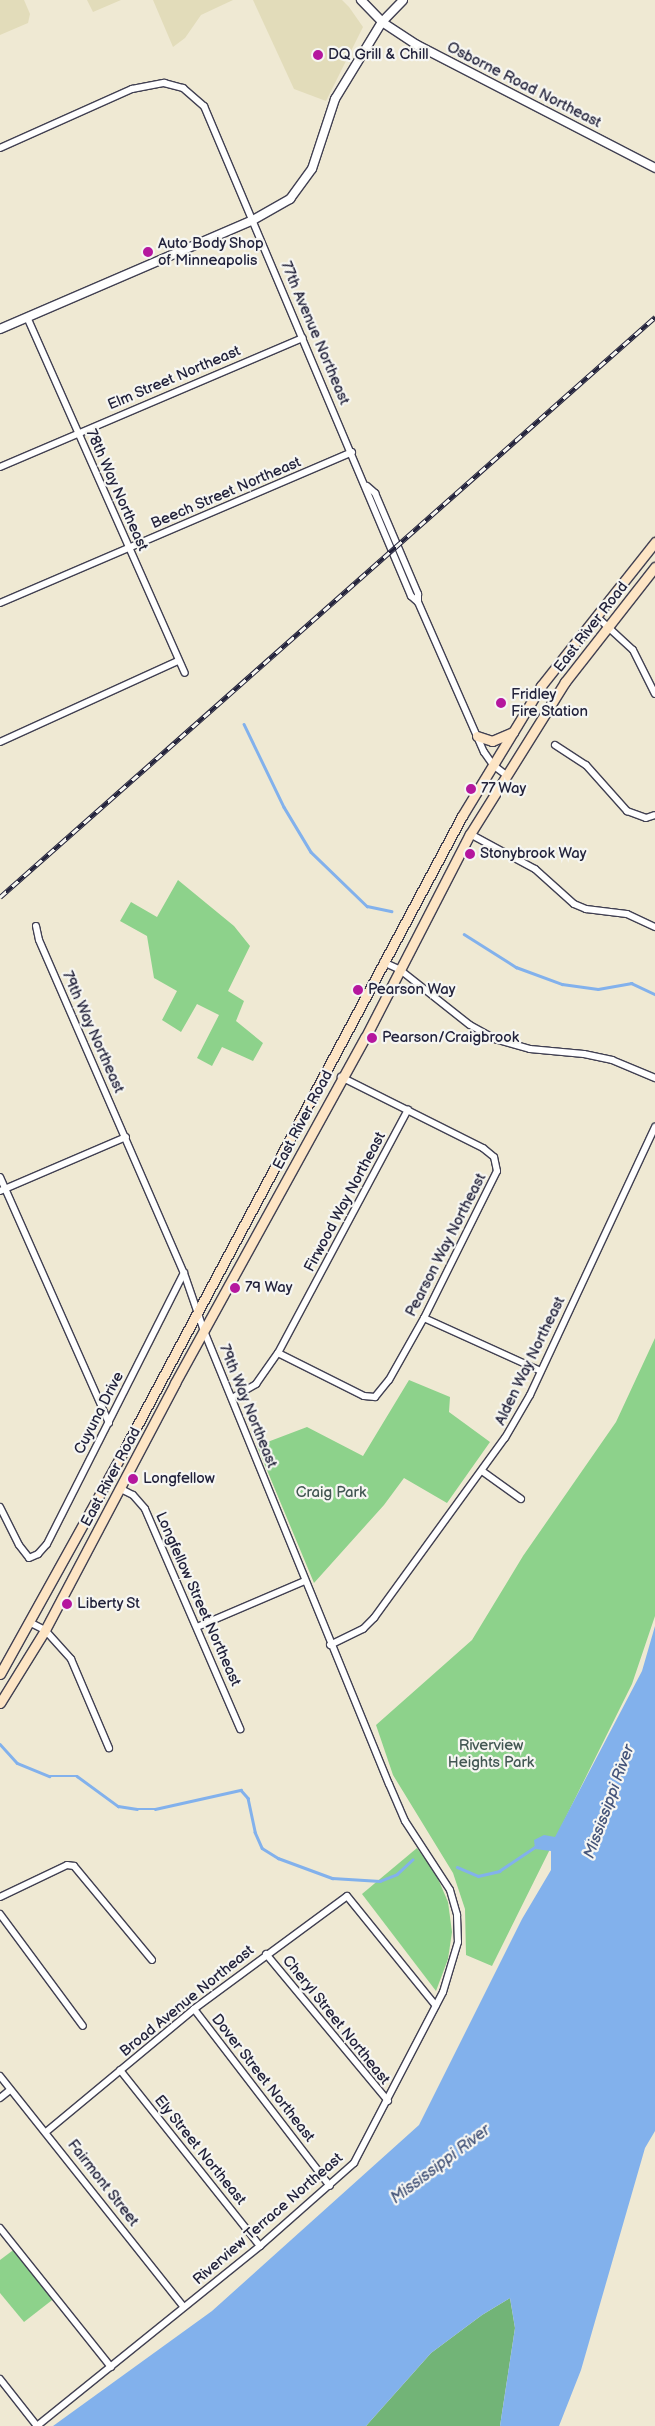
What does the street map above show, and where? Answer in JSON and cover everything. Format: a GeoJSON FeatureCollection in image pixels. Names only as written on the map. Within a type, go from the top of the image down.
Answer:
{"type":"FeatureCollection","features":[{"type":"Feature","properties":{"kind":"main road","name":"East River Road"},"geometry":{"type":"LineString","coordinates":[[0,1674],[31,1623],[462,816],[541,686],[655,542]]}},
{"type":"Feature","properties":{"kind":"main road","name":"East River Road"},"geometry":{"type":"LineString","coordinates":[[0,1703],[45,1630],[341,1077],[365,1038],[398,969],[470,834],[505,774],[565,682],[655,567]]}},
{"type":"Feature","properties":{"kind":"main road"},"geometry":{"type":"LineString","coordinates":[[477,736],[492,741],[513,732]]}},
{"type":"Feature","properties":{"kind":"street","name":"Osborne Road Northeast"},"geometry":{"type":"LineString","coordinates":[[361,0],[382,22],[417,45],[655,168]]}},
{"type":"Feature","properties":{"kind":"street"},"geometry":{"type":"LineString","coordinates":[[0,330],[253,220],[290,199],[312,169],[334,99],[382,22],[403,0]]}},
{"type":"Feature","properties":{"kind":"street","name":"77th Avenue Northeast"},"geometry":{"type":"LineString","coordinates":[[0,148],[132,89],[164,83],[183,88],[204,106],[367,485],[376,516],[411,596],[418,602],[477,736],[493,766],[505,774]]}},
{"type":"Feature","properties":{"kind":"street","name":"78th Way Northeast"},"geometry":{"type":"LineString","coordinates":[[27,317],[178,661],[185,673]]}},
{"type":"Feature","properties":{"kind":"street","name":"Elm Street Northeast"},"geometry":{"type":"LineString","coordinates":[[0,467],[78,432],[303,338]]}},
{"type":"Feature","properties":{"kind":"street","name":"Beech Street Northeast"},"geometry":{"type":"LineString","coordinates":[[0,603],[130,549],[352,452]]}},
{"type":"Feature","properties":{"kind":"street"},"geometry":{"type":"LineString","coordinates":[[596,616],[609,625],[632,650],[655,694]]}},
{"type":"Feature","properties":{"kind":"street"},"geometry":{"type":"LineString","coordinates":[[0,742],[178,661]]}},
{"type":"Feature","properties":{"kind":"street"},"geometry":{"type":"LineString","coordinates":[[555,745],[586,765],[627,811],[646,818],[655,816]]}},
{"type":"Feature","properties":{"kind":"street"},"geometry":{"type":"LineString","coordinates":[[470,834],[535,869],[574,904],[586,909],[627,914],[655,927]]}},
{"type":"Feature","properties":{"kind":"street","name":"79th Way Northeast"},"geometry":{"type":"LineString","coordinates":[[36,926],[39,940],[184,1273],[204,1331],[330,1645],[405,1821],[450,1890]]}},
{"type":"Feature","properties":{"kind":"street"},"geometry":{"type":"LineString","coordinates":[[383,962],[398,969],[470,1025],[495,1039],[530,1049],[584,1054],[612,1060],[655,1078]]}},
{"type":"Feature","properties":{"kind":"street","name":"Pearson Way Northeast"},"geometry":{"type":"LineString","coordinates":[[278,1353],[364,1396],[376,1397],[389,1380],[424,1318],[498,1171],[494,1158],[484,1148],[341,1077]]}},
{"type":"Feature","properties":{"kind":"street","name":"Firwood Way Northeast"},"geometry":{"type":"LineString","coordinates":[[232,1398],[256,1384],[278,1353],[408,1110]]}},
{"type":"Feature","properties":{"kind":"street","name":"Alden Way Northeast"},"geometry":{"type":"LineString","coordinates":[[330,1645],[362,1630],[374,1618],[509,1432],[541,1371],[655,1127]]}},
{"type":"Feature","properties":{"kind":"street"},"geometry":{"type":"LineString","coordinates":[[2,1190],[126,1137]]}},
{"type":"Feature","properties":{"kind":"street"},"geometry":{"type":"LineString","coordinates":[[0,1178],[2,1190],[108,1423]]}},
{"type":"Feature","properties":{"kind":"street","name":"Cuyuna Drive"},"geometry":{"type":"LineString","coordinates":[[0,1507],[19,1545],[30,1558],[46,1544],[184,1273]]}},
{"type":"Feature","properties":{"kind":"street"},"geometry":{"type":"LineString","coordinates":[[424,1318],[541,1371]]}},
{"type":"Feature","properties":{"kind":"street"},"geometry":{"type":"LineString","coordinates":[[482,1471],[521,1499]]}},
{"type":"Feature","properties":{"kind":"street","name":"Longfellow Street Northeast"},"geometry":{"type":"LineString","coordinates":[[121,1489],[132,1495],[145,1509],[240,1729]]}},
{"type":"Feature","properties":{"kind":"street"},"geometry":{"type":"LineString","coordinates":[[196,1627],[305,1581]]}},
{"type":"Feature","properties":{"kind":"street"},"geometry":{"type":"LineString","coordinates":[[31,1623],[45,1630],[71,1660],[109,1748]]}},
{"type":"Feature","properties":{"kind":"street"},"geometry":{"type":"LineString","coordinates":[[0,1897],[67,1865],[74,1866],[152,1960]]}},
{"type":"Feature","properties":{"kind":"street","name":"Riverview Terrace Northeast"},"geometry":{"type":"LineString","coordinates":[[37,2426],[260,2246],[354,2163],[388,2102],[436,2006],[457,1955],[458,1930],[450,1890]]}},
{"type":"Feature","properties":{"kind":"street","name":"Broad Avenue Northeast"},"geometry":{"type":"LineString","coordinates":[[46,2132],[194,2009],[347,1896],[436,2006]]}},
{"type":"Feature","properties":{"kind":"street"},"geometry":{"type":"LineString","coordinates":[[0,1914],[83,2026]]}},
{"type":"Feature","properties":{"kind":"street","name":"Cheryl Street Northeast"},"geometry":{"type":"LineString","coordinates":[[266,1954],[388,2102]]}},
{"type":"Feature","properties":{"kind":"street","name":"Dover Street Northeast"},"geometry":{"type":"LineString","coordinates":[[194,2009],[330,2186]]}},
{"type":"Feature","properties":{"kind":"street","name":"Ely Street Northeast"},"geometry":{"type":"LineString","coordinates":[[120,2070],[260,2246]]}},
{"type":"Feature","properties":{"kind":"street","name":"Fairmont Street"},"geometry":{"type":"LineString","coordinates":[[0,2076],[184,2307]]}},
{"type":"Feature","properties":{"kind":"street"},"geometry":{"type":"LineString","coordinates":[[0,2098],[10,2090]]}},
{"type":"Feature","properties":{"kind":"street"},"geometry":{"type":"LineString","coordinates":[[0,2228],[111,2366]]}},
{"type":"Feature","properties":{"kind":"street"},"geometry":{"type":"LineString","coordinates":[[0,2379],[37,2426]]}},
{"type":"Feature","properties":{"kind":"shaded area"},"geometry":{"type":"Polygon","coordinates":[[[0,0],[24,0],[30,14],[28,23],[0,35],[0,0]]]}},
{"type":"Feature","properties":{"kind":"shaded area"},"geometry":{"type":"Polygon","coordinates":[[[87,0],[121,0],[93,12],[87,0]]]}},
{"type":"Feature","properties":{"kind":"shaded area"},"geometry":{"type":"Polygon","coordinates":[[[153,0],[233,0],[201,15],[185,38],[173,47],[153,0]]]}},
{"type":"Feature","properties":{"kind":"shaded area"},"geometry":{"type":"Polygon","coordinates":[[[253,0],[342,0],[349,7],[363,27],[326,101],[294,89],[253,0]]]}},
{"type":"Feature","properties":{"kind":"green space"},"geometry":{"type":"Polygon","coordinates":[[[178,880],[234,926],[250,946],[228,991],[244,1001],[236,1021],[263,1043],[253,1061],[222,1047],[212,1066],[197,1058],[219,1015],[197,1004],[181,1032],[162,1020],[177,991],[154,978],[147,936],[120,921],[131,902],[157,917],[178,880]]]}},
{"type":"Feature","properties":{"kind":"green space","name":"Riverview Heights Park"},"geometry":{"type":"Polygon","coordinates":[[[655,1338],[655,1616],[632,1684],[492,1966],[466,1955],[465,1909],[453,1873],[393,1775],[376,1725],[472,1640],[523,1556],[616,1422],[655,1338]]]}},
{"type":"Feature","properties":{"kind":"green space","name":"Craig Park"},"geometry":{"type":"Polygon","coordinates":[[[409,1380],[450,1397],[449,1412],[490,1442],[447,1503],[404,1478],[384,1505],[314,1583],[257,1446],[307,1427],[363,1456],[409,1380]]]}},
{"type":"Feature","properties":{"kind":"green space"},"geometry":{"type":"Polygon","coordinates":[[[417,1848],[436,1874],[448,1902],[452,1932],[448,1959],[436,1991],[362,1894],[417,1848]]]}},
{"type":"Feature","properties":{"kind":"green space"},"geometry":{"type":"Polygon","coordinates":[[[16,2248],[56,2297],[24,2322],[0,2293],[0,2260],[16,2248]]]}},
{"type":"Feature","properties":{"kind":"green space"},"geometry":{"type":"Polygon","coordinates":[[[510,2298],[515,2328],[500,2426],[366,2426],[431,2353],[482,2315],[510,2298]]]}},
{"type":"Feature","properties":{"kind":"water","name":"Mississippi River"},"geometry":{"type":"Polygon","coordinates":[[[655,1626],[655,2131],[645,2148],[581,2370],[559,2426],[500,2426],[515,2328],[510,2298],[482,2315],[431,2353],[366,2426],[53,2426],[212,2311],[419,2125],[522,1919],[551,1870],[551,1851],[535,1849],[534,1840],[544,1835],[555,1837],[642,1671],[655,1626]]]}},
{"type":"Feature","properties":{"kind":"waterway"},"geometry":{"type":"LineString","coordinates":[[244,724],[284,807],[311,852],[367,906],[391,911]]}},
{"type":"Feature","properties":{"kind":"waterway"},"geometry":{"type":"LineString","coordinates":[[464,934],[516,967],[562,984],[598,989],[631,983],[655,994]]}},
{"type":"Feature","properties":{"kind":"waterway"},"geometry":{"type":"LineString","coordinates":[[0,1744],[17,1763],[49,1776],[77,1776],[118,1806],[155,1809],[241,1790],[248,1798],[255,1832],[262,1848],[278,1858],[332,1878],[380,1881],[397,1874],[412,1860]]}},
{"type":"Feature","properties":{"kind":"waterway"},"geometry":{"type":"LineString","coordinates":[[457,1867],[478,1876],[499,1871],[538,1845]]}},
{"type":"Feature","properties":{"kind":"railway"},"geometry":{"type":"LineString","coordinates":[[0,897],[655,317]]}},
{"type":"Feature","properties":{"kind":"place","name":"DQ Grill & Chill"},"geometry":{"type":"Point","coordinates":[318,55]}},
{"type":"Feature","properties":{"kind":"place","name":"Auto Body Shop of Minneapolis"},"geometry":{"type":"Point","coordinates":[148,252]}},
{"type":"Feature","properties":{"kind":"place","name":"Fridley Fire Station"},"geometry":{"type":"Point","coordinates":[501,703]}},
{"type":"Feature","properties":{"kind":"place","name":"77 Way"},"geometry":{"type":"Point","coordinates":[471,789]}},
{"type":"Feature","properties":{"kind":"place","name":"Stonybrook Way"},"geometry":{"type":"Point","coordinates":[470,854]}},
{"type":"Feature","properties":{"kind":"place","name":"Pearson Way"},"geometry":{"type":"Point","coordinates":[358,990]}},
{"type":"Feature","properties":{"kind":"place","name":"Pearson/Craigbrook"},"geometry":{"type":"Point","coordinates":[372,1038]}},
{"type":"Feature","properties":{"kind":"place","name":"79 Way"},"geometry":{"type":"Point","coordinates":[235,1288]}},
{"type":"Feature","properties":{"kind":"place","name":"Longfellow"},"geometry":{"type":"Point","coordinates":[133,1479]}},
{"type":"Feature","properties":{"kind":"place","name":"Liberty St"},"geometry":{"type":"Point","coordinates":[67,1604]}}]}
